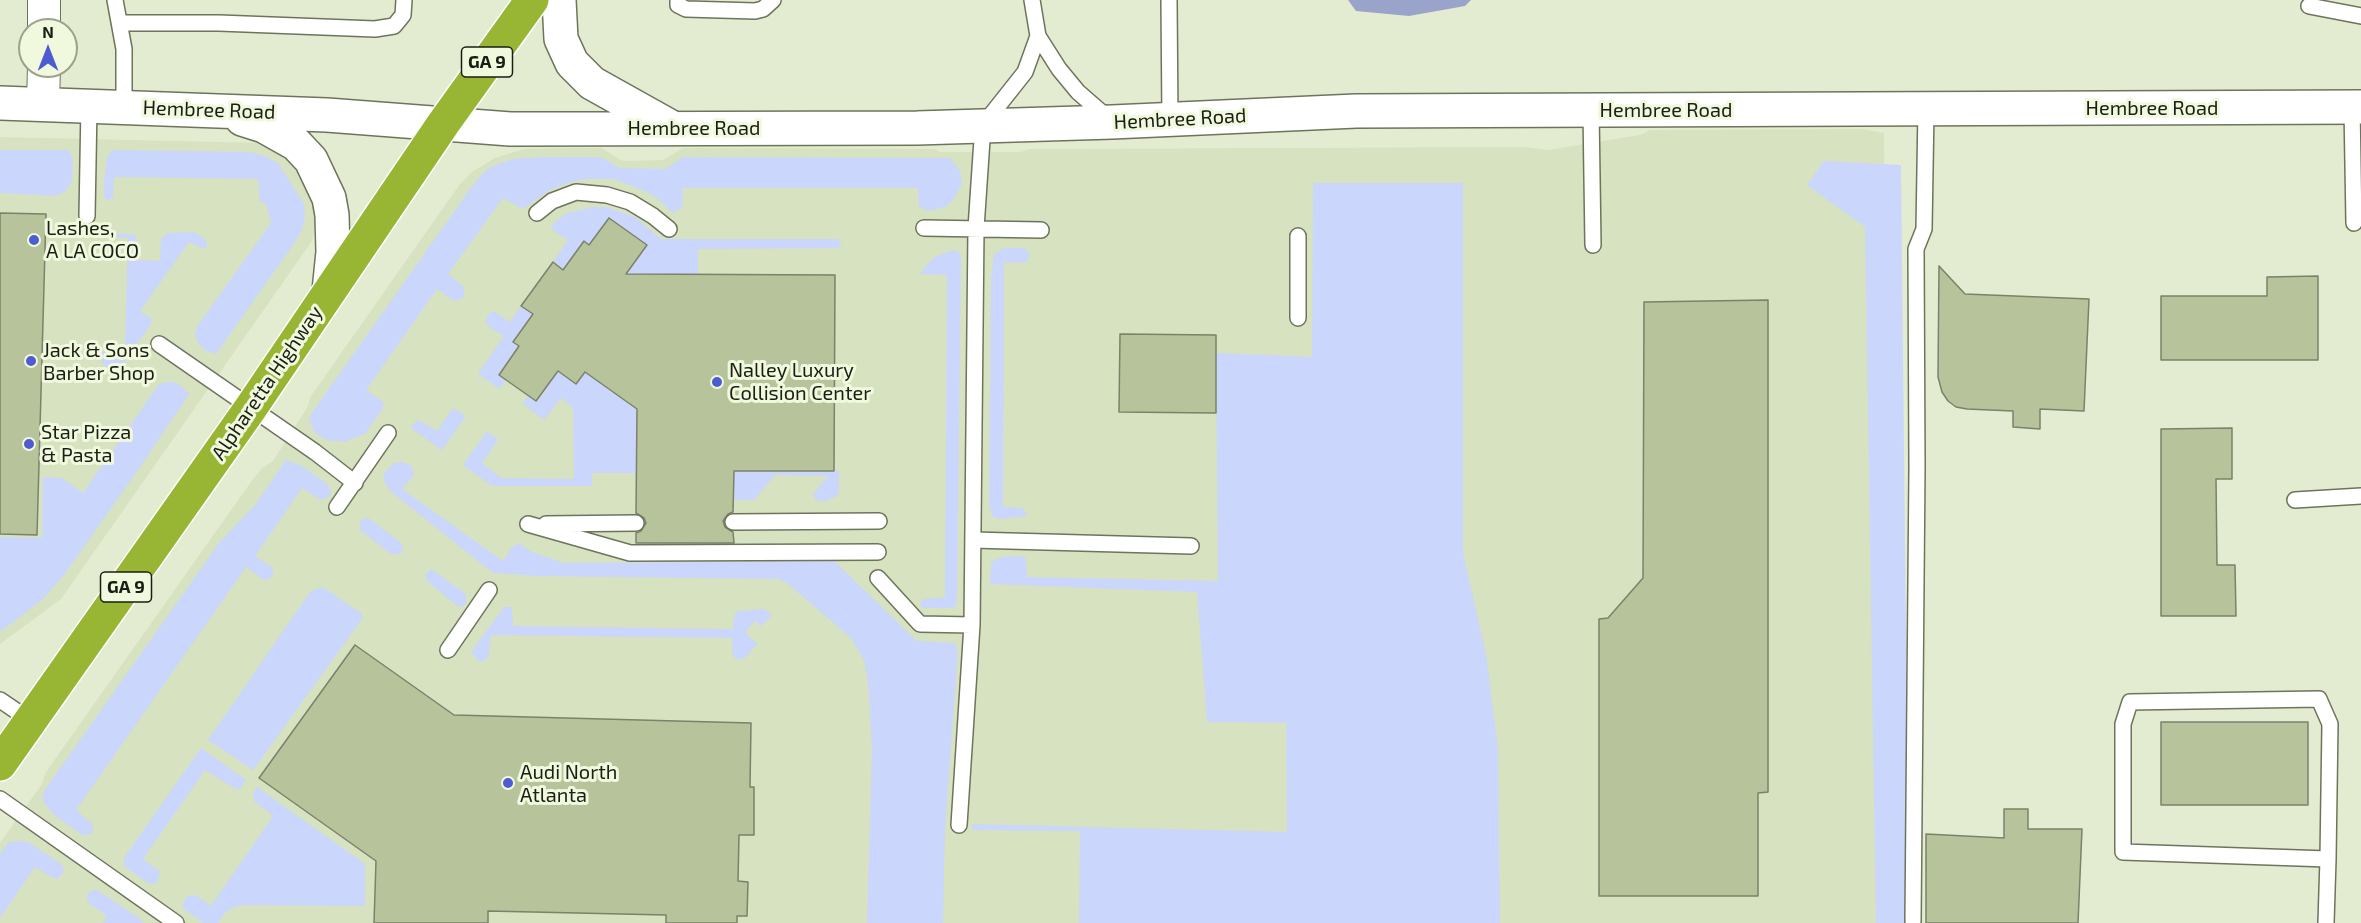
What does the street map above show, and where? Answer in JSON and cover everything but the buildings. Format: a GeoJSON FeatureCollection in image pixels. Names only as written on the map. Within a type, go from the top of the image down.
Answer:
{"type":"FeatureCollection","features":[{"type":"Feature","properties":{"kind":"highway","name":"Alpharetta Highway"},"geometry":{"type":"LineString","coordinates":[[0,764],[250,409],[443,124],[532,0]]}},
{"type":"Feature","properties":{"kind":"street"},"geometry":{"type":"LineString","coordinates":[[44,0],[44,18]]}},
{"type":"Feature","properties":{"kind":"street"},"geometry":{"type":"LineString","coordinates":[[559,0],[561,39],[572,63],[592,83],[673,128]]}},
{"type":"Feature","properties":{"kind":"street"},"geometry":{"type":"LineString","coordinates":[[43,104],[44,78]]}},
{"type":"Feature","properties":{"kind":"street","name":"Hembree Road"},"geometry":{"type":"LineString","coordinates":[[0,103],[327,115],[510,129],[917,128],[1356,111],[2357,107]]}},
{"type":"Feature","properties":{"kind":"street"},"geometry":{"type":"LineString","coordinates":[[217,111],[264,126],[296,144],[311,160],[329,198],[332,215],[333,252],[329,291]]}},
{"type":"Feature","properties":{"kind":"lane"},"geometry":{"type":"LineString","coordinates":[[115,0],[124,49],[124,107]]}},
{"type":"Feature","properties":{"kind":"lane"},"geometry":{"type":"LineString","coordinates":[[120,23],[219,23],[375,28],[394,26],[403,15],[404,0]]}},
{"type":"Feature","properties":{"kind":"lane"},"geometry":{"type":"LineString","coordinates":[[678,0],[678,5],[686,9],[755,11],[763,9],[773,0]]}},
{"type":"Feature","properties":{"kind":"lane"},"geometry":{"type":"LineString","coordinates":[[1032,0],[1038,36],[1059,69],[1078,92],[1112,122]]}},
{"type":"Feature","properties":{"kind":"lane"},"geometry":{"type":"LineString","coordinates":[[1169,0],[1170,120]]}},
{"type":"Feature","properties":{"kind":"lane"},"geometry":{"type":"LineString","coordinates":[[2331,11],[2342,0]]}},
{"type":"Feature","properties":{"kind":"lane"},"geometry":{"type":"LineString","coordinates":[[2309,6],[2361,16]]}},
{"type":"Feature","properties":{"kind":"lane"},"geometry":{"type":"LineString","coordinates":[[959,825],[972,625],[976,228],[983,125],[1025,72],[1038,36]]}},
{"type":"Feature","properties":{"kind":"lane"},"geometry":{"type":"LineString","coordinates":[[87,216],[89,106]]}},
{"type":"Feature","properties":{"kind":"lane"},"geometry":{"type":"LineString","coordinates":[[2354,223],[2357,107]]}},
{"type":"Feature","properties":{"kind":"lane"},"geometry":{"type":"LineString","coordinates":[[1913,921],[1917,468],[1916,249],[1924,229],[1926,109]]}},
{"type":"Feature","properties":{"kind":"lane"},"geometry":{"type":"LineString","coordinates":[[1591,111],[1593,246]]}},
{"type":"Feature","properties":{"kind":"lane"},"geometry":{"type":"LineString","coordinates":[[537,213],[552,201],[576,192],[607,195],[630,202],[669,229]]}},
{"type":"Feature","properties":{"kind":"lane"},"geometry":{"type":"LineString","coordinates":[[924,228],[1041,230]]}},
{"type":"Feature","properties":{"kind":"lane"},"geometry":{"type":"LineString","coordinates":[[1298,236],[1298,318]]}},
{"type":"Feature","properties":{"kind":"lane"},"geometry":{"type":"LineString","coordinates":[[159,344],[315,452],[354,483]]}},
{"type":"Feature","properties":{"kind":"lane"},"geometry":{"type":"LineString","coordinates":[[337,507],[388,433]]}},
{"type":"Feature","properties":{"kind":"lane"},"geometry":{"type":"LineString","coordinates":[[2295,500],[2361,496]]}},
{"type":"Feature","properties":{"kind":"lane"},"geometry":{"type":"LineString","coordinates":[[733,522],[879,521]]}},
{"type":"Feature","properties":{"kind":"lane"},"geometry":{"type":"LineString","coordinates":[[636,523],[528,524],[630,553],[878,552]]}},
{"type":"Feature","properties":{"kind":"lane"},"geometry":{"type":"LineString","coordinates":[[973,540],[1191,546]]}},
{"type":"Feature","properties":{"kind":"lane"},"geometry":{"type":"LineString","coordinates":[[878,578],[920,624],[972,625]]}},
{"type":"Feature","properties":{"kind":"lane"},"geometry":{"type":"LineString","coordinates":[[448,650],[489,591]]}},
{"type":"Feature","properties":{"kind":"lane"},"geometry":{"type":"LineString","coordinates":[[2326,923],[2328,859],[2330,724],[2319,699],[2130,702],[2123,724],[2123,852],[2328,859]]}},
{"type":"Feature","properties":{"kind":"lane"},"geometry":{"type":"LineString","coordinates":[[0,700],[31,721]]}},
{"type":"Feature","properties":{"kind":"lane"},"geometry":{"type":"LineString","coordinates":[[0,799],[176,923]]}},
{"type":"Feature","properties":{"kind":"shaded area"},"geometry":{"type":"Polygon","coordinates":[[[1348,0],[1471,0],[1465,6],[1409,16],[1356,11],[1348,0]]]}},
{"type":"Feature","properties":{"kind":"shaded area"},"geometry":{"type":"Polygon","coordinates":[[[1862,129],[1884,133],[1891,923],[0,923],[0,843],[42,784],[46,772],[253,479],[262,468],[273,461],[307,408],[311,396],[460,184],[472,172],[495,158],[524,149],[563,148],[602,148],[622,161],[663,160],[683,148],[935,149],[940,152],[1021,152],[1029,149],[1524,147],[1548,150],[1640,135],[1650,130],[1862,129]]]}},
{"type":"Feature","properties":{"kind":"shaded area"},"geometry":{"type":"Polygon","coordinates":[[[0,137],[263,143],[285,152],[307,181],[317,216],[312,241],[61,599],[0,644],[0,137]]]}},
{"type":"Feature","properties":{"kind":"shaded area"},"geometry":{"type":"Polygon","coordinates":[[[0,150],[69,150],[73,160],[72,181],[66,191],[56,196],[0,193],[0,150]]]}},
{"type":"Feature","properties":{"kind":"shaded area"},"geometry":{"type":"Polygon","coordinates":[[[112,150],[250,152],[265,156],[278,163],[304,204],[305,216],[302,230],[216,354],[204,350],[195,334],[198,325],[271,223],[266,204],[260,201],[258,179],[114,177],[113,197],[109,201],[104,197],[104,182],[107,158],[112,150]]]}},
{"type":"Feature","properties":{"kind":"shaded area"},"geometry":{"type":"Polygon","coordinates":[[[600,157],[620,168],[666,169],[683,157],[950,158],[960,171],[962,184],[953,200],[945,207],[929,211],[919,207],[918,188],[683,188],[682,207],[673,213],[647,192],[614,179],[584,179],[568,183],[550,190],[523,209],[503,198],[448,274],[464,287],[464,297],[453,300],[437,289],[366,390],[384,403],[365,434],[344,442],[327,440],[318,435],[313,430],[309,417],[473,185],[486,170],[498,164],[513,159],[600,157]]]}},
{"type":"Feature","properties":{"kind":"shaded area"},"geometry":{"type":"Polygon","coordinates":[[[1824,161],[1901,165],[1909,923],[1876,923],[1865,227],[1807,185],[1824,161]]]}},
{"type":"Feature","properties":{"kind":"shaded area"},"geometry":{"type":"Polygon","coordinates":[[[1313,183],[1463,183],[1463,553],[1486,654],[1498,749],[1500,923],[1079,923],[1080,831],[972,830],[972,824],[1287,832],[1286,723],[1207,722],[1197,592],[990,584],[991,565],[994,560],[1003,557],[1022,556],[1026,559],[1027,577],[1218,581],[1216,353],[1312,357],[1313,183]]]}},
{"type":"Feature","properties":{"kind":"shaded area"},"geometry":{"type":"Polygon","coordinates":[[[592,207],[606,207],[635,217],[661,239],[836,239],[841,245],[839,248],[698,249],[698,274],[677,274],[677,303],[625,275],[647,245],[609,218],[589,245],[563,270],[553,262],[568,240],[551,229],[552,225],[565,214],[592,207]]]}},
{"type":"Feature","properties":{"kind":"shaded area"},"geometry":{"type":"Polygon","coordinates":[[[104,232],[136,235],[139,260],[160,261],[161,239],[167,233],[194,232],[204,238],[207,243],[204,249],[189,242],[140,311],[151,318],[151,324],[124,363],[114,368],[108,368],[102,362],[100,355],[106,347],[125,347],[128,238],[104,236],[102,235],[104,232]]]}},
{"type":"Feature","properties":{"kind":"shaded area"},"geometry":{"type":"Polygon","coordinates":[[[1003,248],[1022,248],[1029,254],[1027,262],[1004,263],[1003,507],[1023,508],[1027,516],[999,519],[992,516],[989,503],[991,277],[994,255],[1003,248]]]}},
{"type":"Feature","properties":{"kind":"shaded area"},"geometry":{"type":"Polygon","coordinates":[[[954,250],[961,256],[957,599],[956,606],[951,608],[923,608],[920,605],[923,599],[945,597],[947,275],[920,274],[936,256],[954,250]]]}},
{"type":"Feature","properties":{"kind":"shaded area"},"geometry":{"type":"Polygon","coordinates":[[[521,306],[533,314],[513,342],[519,346],[499,374],[506,380],[499,389],[478,374],[504,336],[488,326],[487,316],[495,312],[510,322],[521,306]]]}},
{"type":"Feature","properties":{"kind":"shaded area"},"geometry":{"type":"Polygon","coordinates":[[[562,365],[565,367],[561,373],[576,384],[585,372],[637,409],[636,473],[592,473],[592,486],[492,486],[463,465],[487,431],[498,440],[482,463],[501,478],[574,479],[573,408],[561,398],[544,420],[523,404],[528,396],[537,401],[562,365]]]}},
{"type":"Feature","properties":{"kind":"shaded area"},"geometry":{"type":"Polygon","coordinates":[[[177,383],[189,394],[138,470],[64,575],[43,599],[0,632],[0,537],[42,538],[43,477],[62,478],[83,493],[159,384],[177,383]]]}},
{"type":"Feature","properties":{"kind":"shaded area"},"geometry":{"type":"Polygon","coordinates":[[[453,408],[466,416],[442,450],[412,429],[412,425],[418,420],[437,431],[453,408]]]}},
{"type":"Feature","properties":{"kind":"shaded area"},"geometry":{"type":"Polygon","coordinates":[[[286,460],[302,466],[327,484],[331,491],[330,496],[321,500],[302,488],[255,556],[272,567],[273,577],[264,580],[246,567],[76,810],[93,825],[92,833],[84,836],[54,815],[44,803],[42,794],[219,543],[255,505],[286,460]]]}},
{"type":"Feature","properties":{"kind":"shaded area"},"geometry":{"type":"Polygon","coordinates":[[[403,462],[411,466],[414,475],[402,489],[503,561],[513,546],[520,544],[532,552],[564,563],[834,561],[917,641],[955,643],[958,651],[945,830],[943,923],[867,923],[872,749],[868,682],[864,660],[851,638],[787,583],[778,579],[538,576],[493,573],[389,490],[384,481],[384,473],[394,463],[403,462]]]}},
{"type":"Feature","properties":{"kind":"shaded area"},"geometry":{"type":"Polygon","coordinates":[[[734,471],[839,471],[839,489],[837,496],[824,502],[815,500],[814,493],[828,476],[775,475],[754,500],[734,500],[734,471]]]}},
{"type":"Feature","properties":{"kind":"shaded area"},"geometry":{"type":"Polygon","coordinates":[[[367,517],[401,543],[403,550],[400,554],[391,554],[360,530],[360,521],[367,517]]]}},
{"type":"Feature","properties":{"kind":"shaded area"},"geometry":{"type":"Polygon","coordinates":[[[431,569],[466,594],[466,604],[462,607],[457,606],[426,580],[425,574],[431,569]]]}},
{"type":"Feature","properties":{"kind":"shaded area"},"geometry":{"type":"Polygon","coordinates":[[[324,588],[362,614],[362,619],[253,770],[208,740],[310,592],[324,588]]]}},
{"type":"Feature","properties":{"kind":"shaded area"},"geometry":{"type":"Polygon","coordinates":[[[504,607],[512,607],[513,626],[733,629],[734,615],[739,611],[764,609],[772,615],[761,626],[755,621],[745,632],[757,644],[745,658],[739,660],[734,657],[732,651],[732,638],[491,635],[488,658],[478,661],[471,652],[504,607]]]}},
{"type":"Feature","properties":{"kind":"shaded area"},"geometry":{"type":"Polygon","coordinates":[[[201,748],[246,780],[240,789],[236,789],[205,770],[143,859],[160,872],[157,883],[149,884],[124,866],[124,858],[201,748]]]}},
{"type":"Feature","properties":{"kind":"shaded area"},"geometry":{"type":"Polygon","coordinates":[[[257,787],[365,864],[365,906],[245,905],[234,907],[225,913],[218,923],[204,923],[184,909],[182,905],[187,896],[195,895],[211,906],[273,816],[254,801],[253,794],[257,787]]]}},
{"type":"Feature","properties":{"kind":"shaded area"},"geometry":{"type":"Polygon","coordinates":[[[9,842],[30,843],[59,863],[63,866],[64,871],[59,878],[55,879],[35,867],[0,918],[0,854],[9,842]]]}},
{"type":"Feature","properties":{"kind":"shaded area"},"geometry":{"type":"Polygon","coordinates":[[[95,889],[144,923],[103,923],[107,916],[87,899],[87,894],[95,889]]]}},
{"type":"Feature","properties":{"kind":"place","name":"Lashes, A LA COCO"},"geometry":{"type":"Point","coordinates":[34,240]}},
{"type":"Feature","properties":{"kind":"place","name":"Jack & Sons Barber Shop"},"geometry":{"type":"Point","coordinates":[31,361]}},
{"type":"Feature","properties":{"kind":"place","name":"Nalley Luxury Collision Center"},"geometry":{"type":"Point","coordinates":[717,382]}},
{"type":"Feature","properties":{"kind":"place","name":"Star Pizza & Pasta"},"geometry":{"type":"Point","coordinates":[29,444]}},
{"type":"Feature","properties":{"kind":"place","name":"Audi North Atlanta"},"geometry":{"type":"Point","coordinates":[508,783]}}]}
